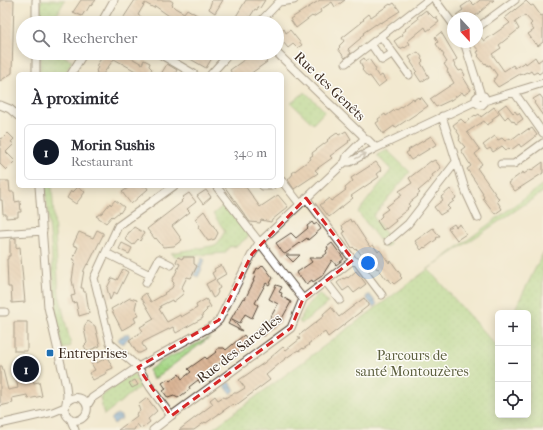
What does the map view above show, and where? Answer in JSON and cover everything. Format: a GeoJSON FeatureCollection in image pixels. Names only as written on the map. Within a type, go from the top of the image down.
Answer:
{"type":"FeatureCollection","features":[{"type":"Feature","properties":{"kind":"street"},"geometry":{"type":"LineString","coordinates":[[36,0],[36,16]]}},
{"type":"Feature","properties":{"kind":"street"},"geometry":{"type":"LineString","coordinates":[[106,16],[114,0]]}},
{"type":"Feature","properties":{"kind":"street"},"geometry":{"type":"LineString","coordinates":[[266,16],[280,1],[294,0]]}},
{"type":"Feature","properties":{"kind":"street"},"geometry":{"type":"LineString","coordinates":[[346,63],[428,0]]}},
{"type":"Feature","properties":{"kind":"street"},"geometry":{"type":"LineString","coordinates":[[435,0],[447,16]]}},
{"type":"Feature","properties":{"kind":"street"},"geometry":{"type":"LineString","coordinates":[[483,24],[515,0]]}},
{"type":"Feature","properties":{"kind":"street"},"geometry":{"type":"LineString","coordinates":[[381,36],[409,75]]}},
{"type":"Feature","properties":{"kind":"street"},"geometry":{"type":"LineString","coordinates":[[370,44],[382,60],[393,53]]}},
{"type":"Feature","properties":{"kind":"street"},"geometry":{"type":"LineString","coordinates":[[466,48],[481,91],[481,99]]}},
{"type":"Feature","properties":{"kind":"street"},"geometry":{"type":"LineString","coordinates":[[36,60],[36,72]]}},
{"type":"Feature","properties":{"kind":"street"},"geometry":{"type":"LineString","coordinates":[[72,72],[80,60]]}},
{"type":"Feature","properties":{"kind":"street"},"geometry":{"type":"LineString","coordinates":[[170,60],[191,72]]}},
{"type":"Feature","properties":{"kind":"street"},"geometry":{"type":"LineString","coordinates":[[213,72],[224,60]]}},
{"type":"Feature","properties":{"kind":"street","name":"Rue des Genêts"},"geometry":{"type":"LineString","coordinates":[[284,60],[362,135],[364,139],[368,140],[376,148]]}},
{"type":"Feature","properties":{"kind":"street"},"geometry":{"type":"LineString","coordinates":[[345,162],[350,162],[442,116],[481,99],[514,92],[543,83]]}},
{"type":"Feature","properties":{"kind":"street"},"geometry":{"type":"LineString","coordinates":[[514,92],[543,133]]}},
{"type":"Feature","properties":{"kind":"street"},"geometry":{"type":"LineString","coordinates":[[0,105],[10,109],[16,114]]}},
{"type":"Feature","properties":{"kind":"street"},"geometry":{"type":"LineString","coordinates":[[10,109],[16,108]]}},
{"type":"Feature","properties":{"kind":"street"},"geometry":{"type":"LineString","coordinates":[[442,116],[466,192],[478,218]]}},
{"type":"Feature","properties":{"kind":"street"},"geometry":{"type":"LineString","coordinates":[[79,430],[83,418],[87,413],[87,406],[92,398],[138,367],[212,326],[219,320],[259,243],[345,162],[348,156],[364,139]]}},
{"type":"Feature","properties":{"kind":"street"},"geometry":{"type":"LineString","coordinates":[[501,164],[514,164],[543,143]]}},
{"type":"Feature","properties":{"kind":"street"},"geometry":{"type":"LineString","coordinates":[[388,241],[408,224],[456,162]]}},
{"type":"Feature","properties":{"kind":"street"},"geometry":{"type":"LineString","coordinates":[[284,183],[303,201],[353,260],[357,262],[382,295]]}},
{"type":"Feature","properties":{"kind":"street"},"geometry":{"type":"LineString","coordinates":[[39,188],[48,307],[66,386],[65,405],[68,417],[75,430]]}},
{"type":"Feature","properties":{"kind":"street"},"geometry":{"type":"LineString","coordinates":[[171,188],[118,226],[94,278],[110,343],[138,367],[150,387],[171,416]]}},
{"type":"Feature","properties":{"kind":"street"},"geometry":{"type":"LineString","coordinates":[[218,188],[302,299],[353,260]]}},
{"type":"Feature","properties":{"kind":"street"},"geometry":{"type":"LineString","coordinates":[[0,234],[43,231]]}},
{"type":"Feature","properties":{"kind":"street"},"geometry":{"type":"LineString","coordinates":[[106,253],[150,275]]}},
{"type":"Feature","properties":{"kind":"street"},"geometry":{"type":"LineString","coordinates":[[146,283],[159,259],[171,265]]}},
{"type":"Feature","properties":{"kind":"street"},"geometry":{"type":"LineString","coordinates":[[326,282],[340,300]]}},
{"type":"Feature","properties":{"kind":"street","name":"Rue des Sarcelles"},"geometry":{"type":"LineString","coordinates":[[153,430],[292,328],[302,299]]}},
{"type":"Feature","properties":{"kind":"street"},"geometry":{"type":"LineString","coordinates":[[66,386],[87,406]]}},
{"type":"Feature","properties":{"kind":"street"},"geometry":{"type":"LineString","coordinates":[[0,424],[53,412],[65,405],[71,398],[92,398]]}},
{"type":"Feature","properties":{"kind":"street"},"geometry":{"type":"LineString","coordinates":[[53,412],[76,420],[83,418]]}},
{"type":"Feature","properties":{"kind":"highlighted area"},"geometry":{"type":"Polygon","coordinates":[[[306,198],[353,260],[303,299],[291,328],[171,416],[138,367],[219,320],[252,254],[306,198]]]}},
{"type":"Feature","properties":{"kind":"green space"},"geometry":{"type":"Polygon","coordinates":[[[41,0],[65,0],[56,16],[40,16],[41,0]]]}},
{"type":"Feature","properties":{"kind":"green space"},"geometry":{"type":"Polygon","coordinates":[[[40,60],[72,61],[66,72],[40,72],[40,60]]]}},
{"type":"Feature","properties":{"kind":"green space"},"geometry":{"type":"Polygon","coordinates":[[[305,92],[325,111],[313,124],[291,103],[305,92]]]}},
{"type":"Feature","properties":{"kind":"green space"},"geometry":{"type":"Polygon","coordinates":[[[387,150],[410,172],[373,216],[387,235],[390,244],[385,248],[358,212],[391,170],[377,155],[387,150]]]}},
{"type":"Feature","properties":{"kind":"green space"},"geometry":{"type":"Polygon","coordinates":[[[543,184],[543,192],[431,267],[543,184]]]}},
{"type":"Feature","properties":{"kind":"green space"},"geometry":{"type":"Polygon","coordinates":[[[45,188],[52,188],[59,294],[71,346],[63,349],[56,318],[45,188]]]}},
{"type":"Feature","properties":{"kind":"green space"},"geometry":{"type":"Polygon","coordinates":[[[225,204],[249,236],[237,246],[229,247],[225,253],[176,257],[171,253],[217,245],[225,231],[213,214],[225,204]]]}},
{"type":"Feature","properties":{"kind":"green space","name":"Parcours de santé Montouzères"},"geometry":{"type":"Polygon","coordinates":[[[543,253],[543,430],[211,430],[428,269],[495,345],[495,418],[531,418],[531,310],[514,310],[543,253]]]}},
{"type":"Feature","properties":{"kind":"green space"},"geometry":{"type":"Polygon","coordinates":[[[320,293],[328,303],[301,324],[299,321],[309,303],[320,293]]]}},
{"type":"Feature","properties":{"kind":"green space"},"geometry":{"type":"Polygon","coordinates":[[[210,337],[153,380],[149,370],[160,362],[210,337]]]}},
{"type":"Feature","properties":{"kind":"green space"},"geometry":{"type":"Polygon","coordinates":[[[133,373],[142,385],[104,415],[100,397],[133,373]]]}},
{"type":"Feature","properties":{"kind":"water"},"geometry":{"type":"Polygon","coordinates":[[[202,258],[205,260],[198,277],[194,275],[202,258]]]}},
{"type":"Feature","properties":{"kind":"water"},"geometry":{"type":"Polygon","coordinates":[[[367,295],[370,295],[377,304],[373,307],[366,298],[367,295]]]}},
{"type":"Feature","properties":{"kind":"water"},"geometry":{"type":"Polygon","coordinates":[[[128,333],[130,337],[122,344],[118,340],[120,337],[128,333]]]}},
{"type":"Feature","properties":{"kind":"water"},"geometry":{"type":"Polygon","coordinates":[[[229,382],[235,390],[231,394],[224,385],[229,382]]]}},
{"type":"Feature","properties":{"kind":"water"},"geometry":{"type":"Polygon","coordinates":[[[117,414],[121,416],[122,419],[117,420],[114,424],[111,420],[117,414]]]}},
{"type":"Feature","properties":{"kind":"building"},"geometry":{"type":"Polygon","coordinates":[[[0,0],[14,0],[12,73],[0,81],[0,0]]]}},
{"type":"Feature","properties":{"kind":"building"},"geometry":{"type":"Polygon","coordinates":[[[81,0],[96,0],[91,6],[90,5],[82,16],[73,12],[81,0]]]}},
{"type":"Feature","properties":{"kind":"building"},"geometry":{"type":"Polygon","coordinates":[[[135,0],[170,0],[173,2],[172,5],[175,8],[184,13],[187,9],[199,16],[169,16],[155,6],[154,8],[145,3],[138,15],[140,16],[125,16],[135,0]]]}},
{"type":"Feature","properties":{"kind":"building"},"geometry":{"type":"Polygon","coordinates":[[[212,0],[223,0],[215,13],[209,9],[212,0]]]}},
{"type":"Feature","properties":{"kind":"building"},"geometry":{"type":"Polygon","coordinates":[[[246,0],[265,0],[260,8],[258,7],[257,10],[255,9],[250,16],[236,16],[246,0]]]}},
{"type":"Feature","properties":{"kind":"building"},"geometry":{"type":"Polygon","coordinates":[[[320,0],[345,0],[335,7],[332,2],[320,10],[321,12],[313,17],[312,16],[296,28],[290,19],[320,0]]]}},
{"type":"Feature","properties":{"kind":"building"},"geometry":{"type":"Polygon","coordinates":[[[480,0],[494,0],[480,12],[460,12],[463,10],[461,7],[470,1],[474,5],[480,0]]]}},
{"type":"Feature","properties":{"kind":"building"},"geometry":{"type":"Polygon","coordinates":[[[526,1],[531,6],[533,5],[541,16],[543,15],[543,42],[538,46],[528,34],[534,30],[530,25],[532,23],[525,15],[515,22],[519,29],[499,45],[501,48],[492,54],[504,71],[513,65],[515,68],[525,62],[526,64],[535,57],[538,62],[543,58],[543,71],[539,74],[537,72],[533,74],[531,71],[520,74],[498,87],[493,81],[497,75],[490,65],[488,66],[486,63],[485,64],[478,56],[479,55],[477,52],[479,51],[476,48],[483,48],[483,40],[484,41],[510,23],[505,18],[526,1]]]}},
{"type":"Feature","properties":{"kind":"building"},"geometry":{"type":"Polygon","coordinates":[[[394,3],[400,11],[363,33],[364,34],[360,37],[361,38],[348,49],[351,53],[345,58],[338,49],[344,41],[342,38],[361,23],[360,22],[369,14],[371,17],[390,4],[391,5],[394,3]]]}},
{"type":"Feature","properties":{"kind":"building"},"geometry":{"type":"Polygon","coordinates":[[[426,10],[428,14],[429,13],[434,18],[436,17],[439,22],[427,31],[425,27],[408,41],[410,44],[405,48],[400,49],[394,41],[403,35],[402,33],[406,30],[405,29],[418,19],[417,17],[426,10]]]}},
{"type":"Feature","properties":{"kind":"building"},"geometry":{"type":"Polygon","coordinates":[[[284,29],[286,33],[290,30],[302,45],[297,48],[293,44],[288,48],[284,43],[284,29]]]}},
{"type":"Feature","properties":{"kind":"building"},"geometry":{"type":"Polygon","coordinates":[[[441,32],[447,42],[447,48],[450,48],[457,59],[453,62],[459,71],[462,70],[465,75],[463,77],[471,90],[464,95],[462,92],[451,100],[436,107],[430,99],[454,83],[444,64],[447,62],[436,44],[438,42],[435,37],[441,32]]]}},
{"type":"Feature","properties":{"kind":"building"},"geometry":{"type":"Polygon","coordinates":[[[418,52],[422,57],[421,59],[423,61],[421,63],[429,77],[421,82],[415,73],[417,71],[409,57],[418,52]]]}},
{"type":"Feature","properties":{"kind":"building"},"geometry":{"type":"Polygon","coordinates":[[[364,58],[366,61],[369,59],[376,69],[375,71],[379,77],[382,75],[386,81],[378,87],[370,76],[368,77],[362,70],[360,61],[364,58]]]}},
{"type":"Feature","properties":{"kind":"building"},"geometry":{"type":"Polygon","coordinates":[[[100,60],[113,60],[104,72],[97,72],[98,67],[96,66],[100,60]]]}},
{"type":"Feature","properties":{"kind":"building"},"geometry":{"type":"Polygon","coordinates":[[[116,60],[135,60],[142,64],[144,60],[150,63],[149,66],[152,69],[150,72],[137,72],[116,60]]]}},
{"type":"Feature","properties":{"kind":"building"},"geometry":{"type":"Polygon","coordinates":[[[192,60],[211,60],[206,68],[192,60]]]}},
{"type":"Feature","properties":{"kind":"building"},"geometry":{"type":"Polygon","coordinates":[[[244,60],[265,60],[267,62],[253,72],[231,72],[230,70],[244,60]]]}},
{"type":"Feature","properties":{"kind":"building"},"geometry":{"type":"Polygon","coordinates":[[[167,64],[177,70],[176,72],[162,72],[167,64]]]}},
{"type":"Feature","properties":{"kind":"building"},"geometry":{"type":"Polygon","coordinates":[[[540,95],[543,99],[543,116],[533,99],[540,95]]]}},
{"type":"Feature","properties":{"kind":"building"},"geometry":{"type":"Polygon","coordinates":[[[418,97],[419,99],[421,97],[428,106],[395,128],[394,126],[383,134],[376,123],[379,121],[378,119],[385,114],[386,116],[396,109],[397,110],[413,98],[414,100],[418,97]]]}},
{"type":"Feature","properties":{"kind":"building"},"geometry":{"type":"Polygon","coordinates":[[[506,104],[513,113],[515,111],[517,114],[519,113],[523,119],[516,124],[508,116],[505,119],[498,110],[506,104]]]}},
{"type":"Feature","properties":{"kind":"building"},"geometry":{"type":"Polygon","coordinates":[[[494,107],[499,114],[492,119],[493,121],[487,125],[484,121],[467,132],[480,150],[475,154],[482,164],[477,168],[499,199],[497,201],[502,209],[495,214],[483,198],[483,193],[467,169],[471,166],[461,150],[465,147],[459,140],[460,136],[453,125],[461,119],[465,123],[475,115],[476,116],[479,114],[481,117],[494,107]]]}},
{"type":"Feature","properties":{"kind":"building"},"geometry":{"type":"Polygon","coordinates":[[[532,128],[537,135],[521,147],[519,144],[511,150],[509,148],[506,150],[502,146],[493,152],[490,148],[487,150],[483,145],[495,136],[498,140],[502,138],[505,141],[510,138],[511,140],[520,133],[521,134],[532,128]]]}},
{"type":"Feature","properties":{"kind":"building"},"geometry":{"type":"Polygon","coordinates":[[[346,131],[351,139],[348,141],[349,142],[330,156],[332,158],[315,170],[318,173],[294,189],[288,180],[293,174],[292,173],[311,159],[310,157],[313,155],[312,153],[328,141],[327,140],[337,133],[339,135],[346,131]]]}},
{"type":"Feature","properties":{"kind":"building"},"geometry":{"type":"Polygon","coordinates":[[[8,133],[14,139],[11,142],[14,144],[6,152],[15,161],[6,170],[0,164],[0,139],[8,133]]]}},
{"type":"Feature","properties":{"kind":"building"},"geometry":{"type":"Polygon","coordinates":[[[431,136],[437,144],[411,160],[406,153],[409,151],[408,150],[431,136]]]}},
{"type":"Feature","properties":{"kind":"building"},"geometry":{"type":"Polygon","coordinates":[[[435,160],[441,168],[432,175],[433,177],[430,179],[431,180],[418,191],[420,193],[408,204],[410,206],[407,208],[408,209],[395,219],[396,221],[383,230],[377,221],[382,216],[381,214],[388,209],[386,207],[402,195],[399,191],[412,183],[409,178],[431,161],[435,160]]]}},
{"type":"Feature","properties":{"kind":"building"},"geometry":{"type":"Polygon","coordinates":[[[376,162],[382,170],[377,174],[379,177],[351,196],[353,198],[329,217],[320,205],[329,198],[331,201],[346,190],[345,188],[353,181],[351,178],[376,162]]]}},
{"type":"Feature","properties":{"kind":"building"},"geometry":{"type":"Polygon","coordinates":[[[543,162],[543,173],[515,191],[508,183],[523,172],[524,174],[531,169],[532,170],[543,162]]]}},
{"type":"Feature","properties":{"kind":"building"},"geometry":{"type":"Polygon","coordinates":[[[0,181],[9,181],[10,192],[14,192],[15,202],[20,201],[21,212],[18,212],[18,217],[6,218],[6,214],[3,214],[2,200],[0,200],[0,181]]]}},
{"type":"Feature","properties":{"kind":"building"},"geometry":{"type":"Polygon","coordinates":[[[77,188],[79,188],[85,192],[76,204],[67,198],[71,191],[73,192],[77,188]]]}},
{"type":"Feature","properties":{"kind":"building"},"geometry":{"type":"Polygon","coordinates":[[[128,188],[148,189],[131,204],[122,192],[128,188]]]}},
{"type":"Feature","properties":{"kind":"building"},"geometry":{"type":"Polygon","coordinates":[[[225,188],[246,188],[260,207],[278,195],[288,207],[271,222],[261,220],[260,223],[250,222],[225,188]]]}},
{"type":"Feature","properties":{"kind":"building"},"geometry":{"type":"Polygon","coordinates":[[[450,189],[456,198],[447,206],[450,209],[440,215],[434,207],[443,200],[441,197],[450,189]]]}},
{"type":"Feature","properties":{"kind":"building"},"geometry":{"type":"Polygon","coordinates":[[[206,190],[211,197],[203,204],[197,196],[206,190]]]}},
{"type":"Feature","properties":{"kind":"building"},"geometry":{"type":"Polygon","coordinates":[[[189,193],[196,202],[187,209],[190,212],[172,226],[182,240],[174,246],[163,247],[147,229],[182,202],[183,197],[189,193]]]}},
{"type":"Feature","properties":{"kind":"building"},"geometry":{"type":"Polygon","coordinates":[[[115,200],[124,207],[120,213],[119,212],[113,217],[112,216],[106,223],[96,216],[102,213],[110,203],[111,205],[115,200]]]}},
{"type":"Feature","properties":{"kind":"building"},"geometry":{"type":"Polygon","coordinates":[[[204,211],[218,233],[215,239],[208,241],[198,227],[200,226],[195,219],[204,211]]]}},
{"type":"Feature","properties":{"kind":"building"},"geometry":{"type":"Polygon","coordinates":[[[350,219],[351,222],[353,221],[370,247],[373,245],[378,252],[380,250],[389,263],[391,261],[402,278],[394,284],[392,282],[391,283],[378,268],[377,269],[374,265],[372,266],[368,260],[366,261],[357,249],[352,248],[343,233],[345,232],[342,229],[342,225],[350,219]]]}},
{"type":"Feature","properties":{"kind":"building"},"geometry":{"type":"Polygon","coordinates":[[[312,222],[314,225],[317,223],[321,229],[308,240],[307,238],[285,254],[283,253],[276,243],[291,233],[296,238],[308,228],[307,226],[312,222]]]}},
{"type":"Feature","properties":{"kind":"building"},"geometry":{"type":"Polygon","coordinates":[[[454,224],[456,227],[460,224],[466,234],[457,240],[448,228],[454,224]]]}},
{"type":"Feature","properties":{"kind":"building"},"geometry":{"type":"Polygon","coordinates":[[[134,227],[144,233],[140,241],[138,239],[133,245],[125,239],[134,227]]]}},
{"type":"Feature","properties":{"kind":"building"},"geometry":{"type":"Polygon","coordinates":[[[433,228],[440,237],[436,238],[437,239],[421,250],[415,241],[433,228]]]}},
{"type":"Feature","properties":{"kind":"building"},"geometry":{"type":"Polygon","coordinates":[[[97,230],[103,233],[103,235],[84,270],[81,288],[83,288],[84,292],[86,292],[89,313],[79,316],[76,302],[73,303],[71,296],[75,295],[72,280],[75,260],[73,259],[78,247],[73,245],[79,232],[93,238],[97,230]]]}},
{"type":"Feature","properties":{"kind":"building"},"geometry":{"type":"Polygon","coordinates":[[[16,238],[16,248],[20,247],[25,302],[12,303],[11,287],[8,287],[7,259],[8,256],[10,256],[10,239],[16,238]]]}},
{"type":"Feature","properties":{"kind":"building"},"geometry":{"type":"Polygon","coordinates":[[[122,243],[132,248],[129,254],[119,249],[122,243]]]}},
{"type":"Feature","properties":{"kind":"building"},"geometry":{"type":"Polygon","coordinates":[[[332,243],[344,259],[336,265],[332,260],[322,276],[313,282],[312,280],[306,284],[296,273],[312,262],[309,258],[321,258],[327,253],[327,247],[332,243]]]}},
{"type":"Feature","properties":{"kind":"building"},"geometry":{"type":"Polygon","coordinates":[[[286,255],[300,255],[293,262],[286,255]]]}},
{"type":"Feature","properties":{"kind":"building"},"geometry":{"type":"Polygon","coordinates":[[[178,257],[182,259],[183,257],[194,257],[194,264],[197,266],[191,278],[187,277],[181,289],[184,291],[182,295],[173,302],[172,300],[160,306],[161,308],[159,309],[167,322],[180,315],[181,317],[197,308],[196,305],[206,299],[211,307],[206,309],[207,310],[202,315],[203,318],[176,333],[173,327],[143,342],[142,344],[146,350],[137,353],[129,340],[143,331],[140,327],[154,319],[141,297],[146,293],[151,302],[172,288],[174,283],[172,281],[180,264],[176,262],[178,257]]]}},
{"type":"Feature","properties":{"kind":"building"},"geometry":{"type":"Polygon","coordinates":[[[221,265],[226,274],[216,280],[220,288],[217,290],[218,292],[216,296],[213,298],[206,284],[215,279],[212,273],[215,271],[214,269],[221,265]]]}},
{"type":"Feature","properties":{"kind":"building"},"geometry":{"type":"Polygon","coordinates":[[[263,265],[273,278],[269,285],[266,283],[255,303],[258,305],[252,318],[245,314],[240,323],[232,319],[242,331],[228,324],[243,298],[245,299],[254,281],[254,275],[257,268],[259,269],[263,265]]]}},
{"type":"Feature","properties":{"kind":"building"},"geometry":{"type":"Polygon","coordinates":[[[123,269],[128,272],[117,294],[114,292],[110,300],[107,288],[112,278],[117,280],[123,269]]]}},
{"type":"Feature","properties":{"kind":"building"},"geometry":{"type":"Polygon","coordinates":[[[356,271],[366,284],[354,293],[349,287],[343,291],[337,283],[343,278],[348,278],[356,271]]]}},
{"type":"Feature","properties":{"kind":"building"},"geometry":{"type":"Polygon","coordinates":[[[276,285],[282,287],[279,292],[282,293],[281,296],[291,302],[279,324],[277,323],[272,329],[268,329],[264,336],[257,332],[264,320],[268,322],[278,304],[269,299],[276,285]]]}},
{"type":"Feature","properties":{"kind":"building"},"geometry":{"type":"Polygon","coordinates":[[[130,298],[137,300],[135,308],[139,315],[134,318],[136,322],[122,330],[111,309],[130,298]]]}},
{"type":"Feature","properties":{"kind":"building"},"geometry":{"type":"Polygon","coordinates":[[[364,298],[368,306],[328,337],[325,332],[303,349],[298,350],[286,358],[266,375],[270,380],[235,406],[233,404],[194,430],[179,430],[213,404],[210,400],[215,396],[218,400],[237,393],[245,388],[239,380],[264,363],[283,347],[286,350],[300,339],[298,336],[324,316],[323,314],[331,307],[339,317],[364,298]]]}},
{"type":"Feature","properties":{"kind":"building"},"geometry":{"type":"Polygon","coordinates":[[[88,321],[95,326],[100,346],[87,351],[84,346],[87,343],[84,329],[88,321]]]}},
{"type":"Feature","properties":{"kind":"building"},"geometry":{"type":"Polygon","coordinates":[[[14,322],[27,322],[27,351],[14,351],[14,322]]]}},
{"type":"Feature","properties":{"kind":"building"},"geometry":{"type":"Polygon","coordinates":[[[244,335],[251,344],[237,354],[235,352],[207,373],[209,376],[200,383],[198,380],[189,387],[190,389],[178,398],[174,396],[168,398],[163,391],[166,389],[162,383],[168,379],[170,381],[179,374],[182,379],[191,372],[188,369],[205,357],[207,359],[219,348],[224,348],[226,350],[244,335]]]}},
{"type":"Feature","properties":{"kind":"building"},"geometry":{"type":"Polygon","coordinates":[[[107,357],[113,368],[106,371],[107,373],[93,380],[89,373],[95,370],[91,363],[96,360],[97,363],[107,357]]]}},
{"type":"Feature","properties":{"kind":"building"},"geometry":{"type":"Polygon","coordinates":[[[29,363],[34,383],[39,382],[42,396],[28,399],[27,395],[12,398],[13,403],[0,406],[0,366],[2,366],[8,390],[18,388],[14,367],[29,363]]]}},
{"type":"Feature","properties":{"kind":"building"},"geometry":{"type":"Polygon","coordinates":[[[135,380],[138,385],[132,388],[129,383],[135,380]]]}},
{"type":"Feature","properties":{"kind":"building"},"geometry":{"type":"Polygon","coordinates":[[[147,398],[157,411],[148,419],[150,422],[141,429],[137,424],[134,430],[118,430],[137,416],[136,414],[140,411],[138,405],[147,398]]]}},
{"type":"Feature","properties":{"kind":"place","name":"Entreprises"},"geometry":{"type":"Point","coordinates":[50,353]}},
{"type":"Feature","properties":{"kind":"place","name":"Morin Sushis"},"geometry":{"type":"Point","coordinates":[26,369]}}]}
